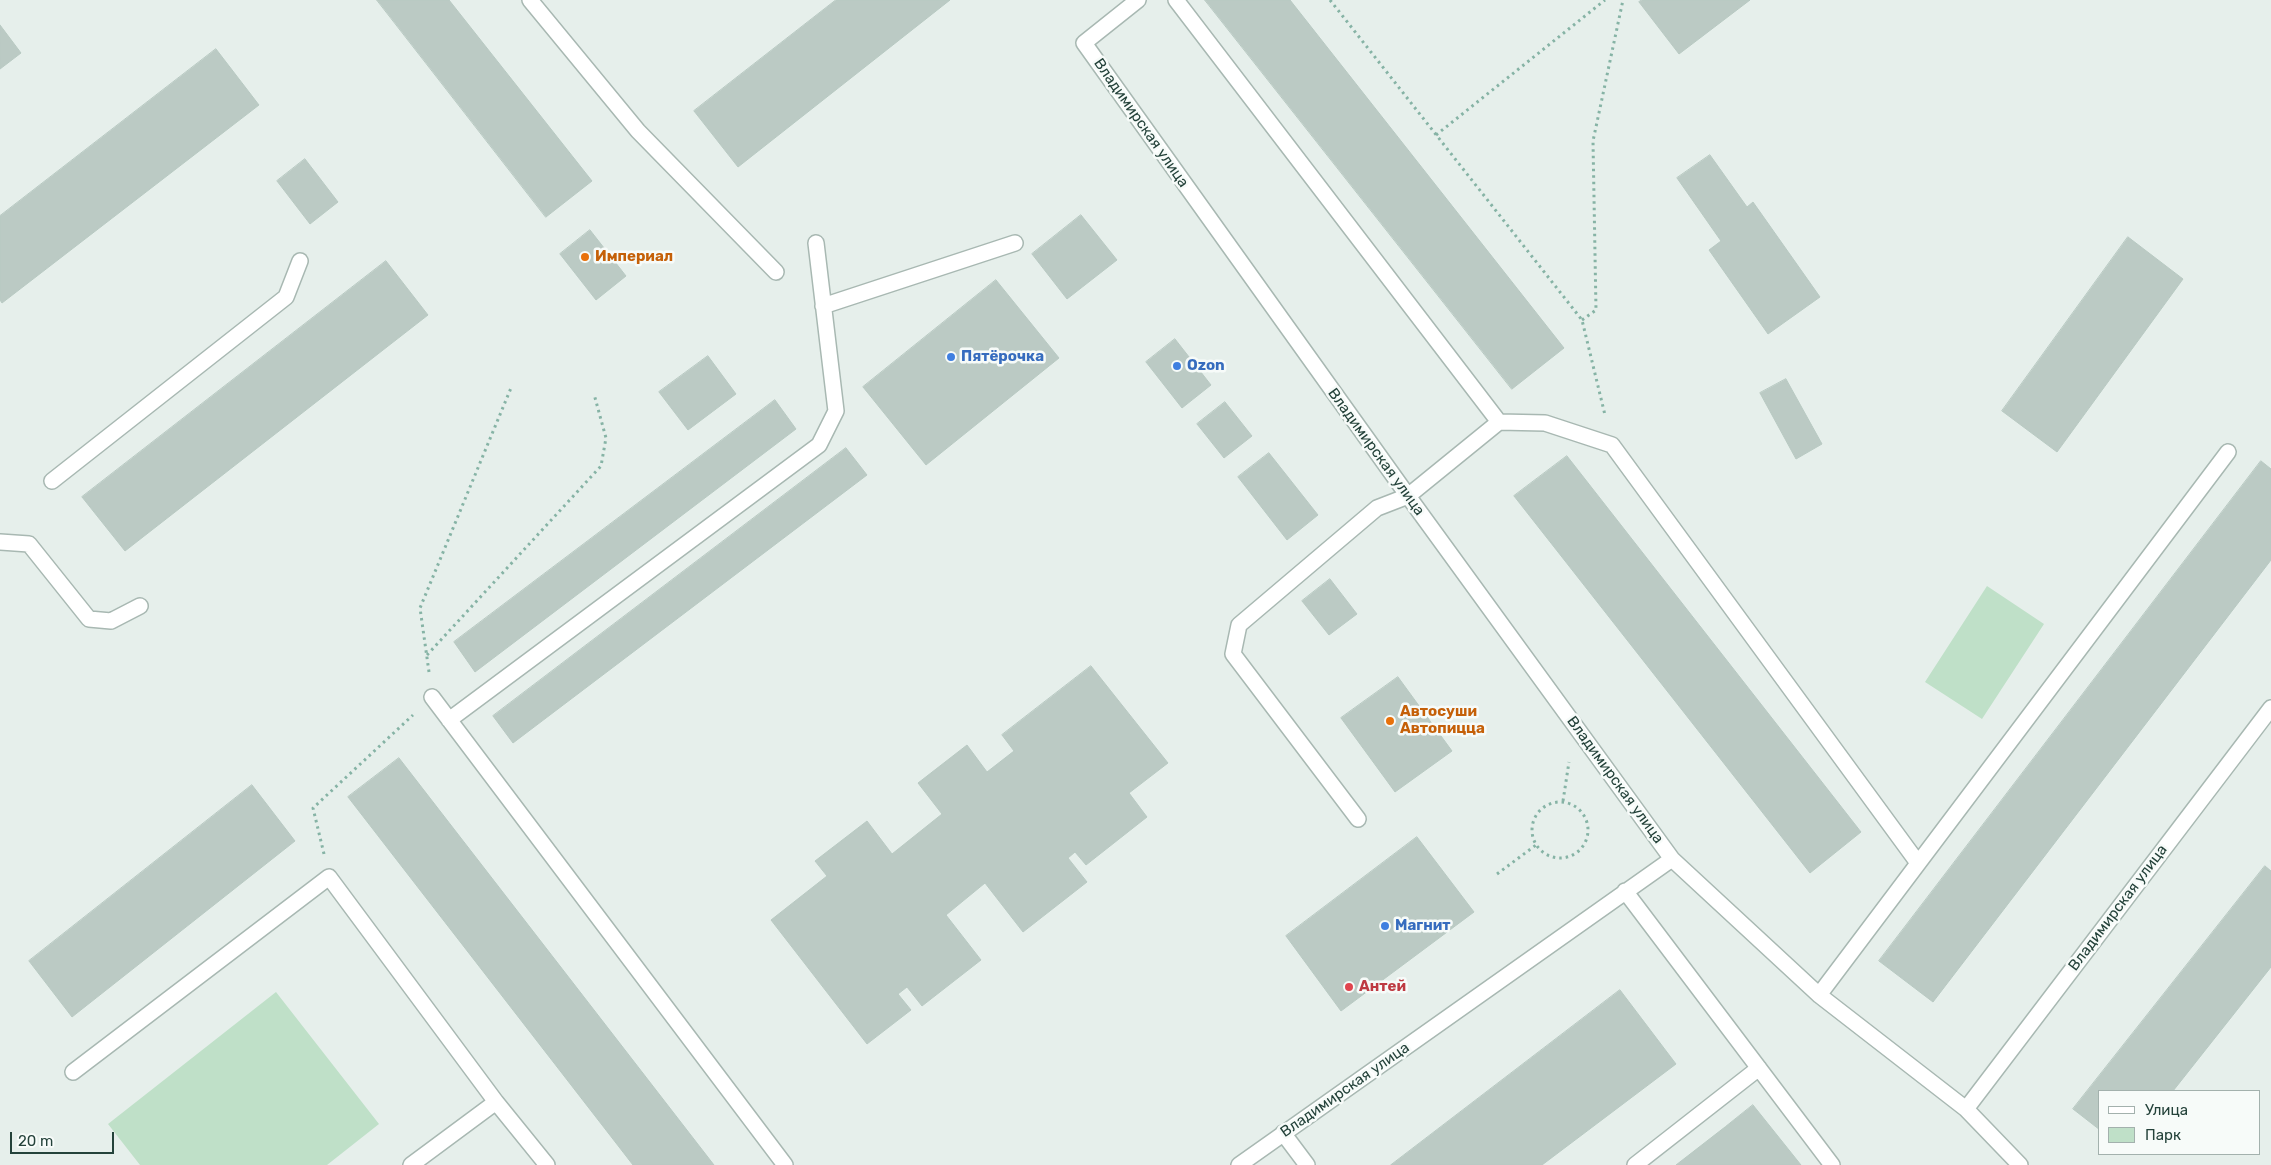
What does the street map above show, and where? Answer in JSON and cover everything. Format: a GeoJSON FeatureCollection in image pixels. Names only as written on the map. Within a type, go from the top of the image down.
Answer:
{"type":"FeatureCollection","features":[{"type":"Feature","properties":{"kind":"street"},"geometry":{"type":"LineString","coordinates":[[530,0],[638,131],[776,272]]}},
{"type":"Feature","properties":{"kind":"street","name":"Владимирская улица"},"geometry":{"type":"LineString","coordinates":[[1138,0],[1084,43],[1408,496],[1672,859],[1819,995],[1966,1108],[2020,1165]]}},
{"type":"Feature","properties":{"kind":"street"},"geometry":{"type":"LineString","coordinates":[[1176,0],[1499,422]]}},
{"type":"Feature","properties":{"kind":"street"},"geometry":{"type":"LineString","coordinates":[[450,720],[819,445],[836,411],[816,243]]}},
{"type":"Feature","properties":{"kind":"street"},"geometry":{"type":"LineString","coordinates":[[823,306],[1015,243]]}},
{"type":"Feature","properties":{"kind":"street"},"geometry":{"type":"LineString","coordinates":[[52,481],[286,297],[300,261]]}},
{"type":"Feature","properties":{"kind":"street"},"geometry":{"type":"LineString","coordinates":[[1358,819],[1233,654],[1239,625],[1377,508],[1408,496],[1499,422],[1545,423],[1612,445],[1918,863]]}},
{"type":"Feature","properties":{"kind":"street"},"geometry":{"type":"LineString","coordinates":[[1819,995],[2228,452]]}},
{"type":"Feature","properties":{"kind":"street"},"geometry":{"type":"LineString","coordinates":[[0,542],[29,544],[89,618],[111,622],[140,606]]}},
{"type":"Feature","properties":{"kind":"street"},"geometry":{"type":"LineString","coordinates":[[432,697],[785,1165]]}},
{"type":"Feature","properties":{"kind":"street","name":"Владимирская улица"},"geometry":{"type":"LineString","coordinates":[[1966,1108],[2271,708]]}},
{"type":"Feature","properties":{"kind":"street","name":"Владимирская улица"},"geometry":{"type":"LineString","coordinates":[[1239,1165],[1672,859]]}},
{"type":"Feature","properties":{"kind":"street"},"geometry":{"type":"LineString","coordinates":[[73,1072],[329,877],[496,1102],[547,1165]]}},
{"type":"Feature","properties":{"kind":"street"},"geometry":{"type":"LineString","coordinates":[[1625,891],[1832,1165]]}},
{"type":"Feature","properties":{"kind":"street"},"geometry":{"type":"LineString","coordinates":[[1635,1165],[1759,1068]]}},
{"type":"Feature","properties":{"kind":"street"},"geometry":{"type":"LineString","coordinates":[[411,1165],[496,1102]]}},
{"type":"Feature","properties":{"kind":"street"},"geometry":{"type":"LineString","coordinates":[[1284,1134],[1306,1165]]}},
{"type":"Feature","properties":{"kind":"path"},"geometry":{"type":"LineString","coordinates":[[1330,0],[1582,320],[1612,445]]}},
{"type":"Feature","properties":{"kind":"path"},"geometry":{"type":"LineString","coordinates":[[1436,135],[1605,0]]}},
{"type":"Feature","properties":{"kind":"path"},"geometry":{"type":"LineString","coordinates":[[1582,320],[1596,310],[1593,141],[1623,0]]}},
{"type":"Feature","properties":{"kind":"path"},"geometry":{"type":"LineString","coordinates":[[329,877],[313,808],[432,697],[420,608],[511,388]]}},
{"type":"Feature","properties":{"kind":"path"},"geometry":{"type":"LineString","coordinates":[[426,656],[601,466],[606,438],[594,394]]}},
{"type":"Feature","properties":{"kind":"path"},"geometry":{"type":"LineString","coordinates":[[1562,801],[1570,758]]}},
{"type":"Feature","properties":{"kind":"path"},"geometry":{"type":"LineString","coordinates":[[1562,801],[1574,805],[1584,813],[1588,824],[1588,837],[1582,848],[1573,856],[1563,858],[1552,857],[1543,853],[1536,845],[1532,836],[1534,818],[1540,810],[1550,803],[1562,801]]}},
{"type":"Feature","properties":{"kind":"path"},"geometry":{"type":"LineString","coordinates":[[1497,874],[1536,845]]}},
{"type":"Feature","properties":{"kind":"green space"},"geometry":{"type":"Polygon","coordinates":[[[1987,586],[2044,624],[1982,719],[1925,682],[1987,586]]]}},
{"type":"Feature","properties":{"kind":"green space"},"geometry":{"type":"Polygon","coordinates":[[[276,992],[379,1124],[327,1165],[140,1165],[108,1124],[276,992]]]}},
{"type":"Feature","properties":{"kind":"building"},"geometry":{"type":"Polygon","coordinates":[[[377,0],[449,0],[592,181],[546,217],[377,0]]]}},
{"type":"Feature","properties":{"kind":"building"},"geometry":{"type":"Polygon","coordinates":[[[836,0],[950,0],[738,167],[694,111],[836,0]]]}},
{"type":"Feature","properties":{"kind":"building"},"geometry":{"type":"Polygon","coordinates":[[[1205,0],[1290,0],[1564,348],[1512,389],[1205,0]]]}},
{"type":"Feature","properties":{"kind":"building"},"geometry":{"type":"Polygon","coordinates":[[[1642,0],[1750,0],[1679,54],[1639,2],[1642,0]]]}},
{"type":"Feature","properties":{"kind":"building"},"geometry":{"type":"Polygon","coordinates":[[[0,25],[21,53],[0,69],[0,25]]]}},
{"type":"Feature","properties":{"kind":"building"},"geometry":{"type":"Polygon","coordinates":[[[216,49],[259,105],[2,303],[0,300],[0,216],[216,49]]]}},
{"type":"Feature","properties":{"kind":"building"},"geometry":{"type":"Polygon","coordinates":[[[1710,155],[1747,207],[1753,202],[1820,297],[1768,334],[1709,250],[1721,241],[1677,178],[1710,155]]]}},
{"type":"Feature","properties":{"kind":"building"},"geometry":{"type":"Polygon","coordinates":[[[305,159],[338,202],[310,224],[277,181],[305,159]]]}},
{"type":"Feature","properties":{"kind":"building"},"geometry":{"type":"Polygon","coordinates":[[[1081,215],[1117,260],[1067,299],[1032,254],[1081,215]]]}},
{"type":"Feature","properties":{"kind":"building"},"geometry":{"type":"Polygon","coordinates":[[[590,230],[626,276],[596,300],[560,254],[590,230]]]}},
{"type":"Feature","properties":{"kind":"building"},"geometry":{"type":"Polygon","coordinates":[[[2128,237],[2183,279],[2057,452],[2002,411],[2128,237]]]}},
{"type":"Feature","properties":{"kind":"building"},"geometry":{"type":"Polygon","coordinates":[[[386,261],[428,315],[125,551],[82,497],[386,261]]]}},
{"type":"Feature","properties":{"kind":"building"},"geometry":{"type":"Polygon","coordinates":[[[996,280],[1059,358],[926,465],[863,387],[996,280]]]}},
{"type":"Feature","properties":{"kind":"building"},"geometry":{"type":"Polygon","coordinates":[[[1175,339],[1211,385],[1182,408],[1146,362],[1175,339]]]}},
{"type":"Feature","properties":{"kind":"building"},"geometry":{"type":"Polygon","coordinates":[[[708,356],[736,394],[688,430],[659,392],[708,356]]]}},
{"type":"Feature","properties":{"kind":"building"},"geometry":{"type":"Polygon","coordinates":[[[1786,379],[1822,444],[1796,459],[1760,393],[1786,379]]]}},
{"type":"Feature","properties":{"kind":"building"},"geometry":{"type":"Polygon","coordinates":[[[775,400],[796,429],[475,672],[454,642],[775,400]]]}},
{"type":"Feature","properties":{"kind":"building"},"geometry":{"type":"Polygon","coordinates":[[[1225,402],[1252,436],[1224,458],[1197,424],[1225,402]]]}},
{"type":"Feature","properties":{"kind":"building"},"geometry":{"type":"Polygon","coordinates":[[[846,448],[867,475],[513,743],[493,716],[846,448]]]}},
{"type":"Feature","properties":{"kind":"building"},"geometry":{"type":"Polygon","coordinates":[[[1269,453],[1318,515],[1287,540],[1238,477],[1269,453]]]}},
{"type":"Feature","properties":{"kind":"building"},"geometry":{"type":"Polygon","coordinates":[[[1567,456],[1861,832],[1810,873],[1514,496],[1567,456]]]}},
{"type":"Feature","properties":{"kind":"building"},"geometry":{"type":"Polygon","coordinates":[[[2261,461],[2271,469],[2271,560],[1933,1002],[1879,961],[2261,461]]]}},
{"type":"Feature","properties":{"kind":"building"},"geometry":{"type":"Polygon","coordinates":[[[1330,579],[1357,614],[1329,635],[1302,601],[1330,579]]]}},
{"type":"Feature","properties":{"kind":"building"},"geometry":{"type":"Polygon","coordinates":[[[1091,666],[1168,763],[1129,793],[1147,817],[1086,865],[1075,852],[1068,858],[1087,882],[1023,932],[985,883],[946,915],[981,960],[922,1006],[907,987],[898,994],[911,1010],[867,1044],[771,920],[827,876],[815,861],[867,821],[892,854],[942,814],[918,783],[967,745],[987,772],[1014,751],[1002,735],[1091,666]]]}},
{"type":"Feature","properties":{"kind":"building"},"geometry":{"type":"Polygon","coordinates":[[[1398,677],[1452,751],[1395,792],[1341,718],[1398,677]]]}},
{"type":"Feature","properties":{"kind":"building"},"geometry":{"type":"Polygon","coordinates":[[[399,758],[714,1165],[633,1165],[389,850],[348,797],[399,758]]]}},
{"type":"Feature","properties":{"kind":"building"},"geometry":{"type":"Polygon","coordinates":[[[252,785],[295,841],[72,1017],[29,961],[252,785]]]}},
{"type":"Feature","properties":{"kind":"building"},"geometry":{"type":"Polygon","coordinates":[[[1417,837],[1474,912],[1341,1011],[1286,936],[1417,837]]]}},
{"type":"Feature","properties":{"kind":"building"},"geometry":{"type":"Polygon","coordinates":[[[2265,866],[2271,871],[2271,967],[2174,1090],[2098,1090],[2098,1128],[2073,1109],[2265,866]]]}},
{"type":"Feature","properties":{"kind":"building"},"geometry":{"type":"Polygon","coordinates":[[[1620,990],[1676,1064],[1542,1165],[1391,1165],[1620,990]]]}},
{"type":"Feature","properties":{"kind":"building"},"geometry":{"type":"Polygon","coordinates":[[[1753,1105],[1801,1165],[1676,1165],[1725,1127],[1753,1105]]]}},
{"type":"Feature","properties":{"kind":"place","name":"Империал"},"geometry":{"type":"Point","coordinates":[585,257]}},
{"type":"Feature","properties":{"kind":"place","name":"Пятёрочка"},"geometry":{"type":"Point","coordinates":[951,357]}},
{"type":"Feature","properties":{"kind":"place","name":"Ozon"},"geometry":{"type":"Point","coordinates":[1177,366]}},
{"type":"Feature","properties":{"kind":"place","name":"Автосуши Автопицца"},"geometry":{"type":"Point","coordinates":[1390,721]}},
{"type":"Feature","properties":{"kind":"place","name":"Магнит"},"geometry":{"type":"Point","coordinates":[1385,926]}},
{"type":"Feature","properties":{"kind":"place","name":"Антей"},"geometry":{"type":"Point","coordinates":[1349,987]}}]}
